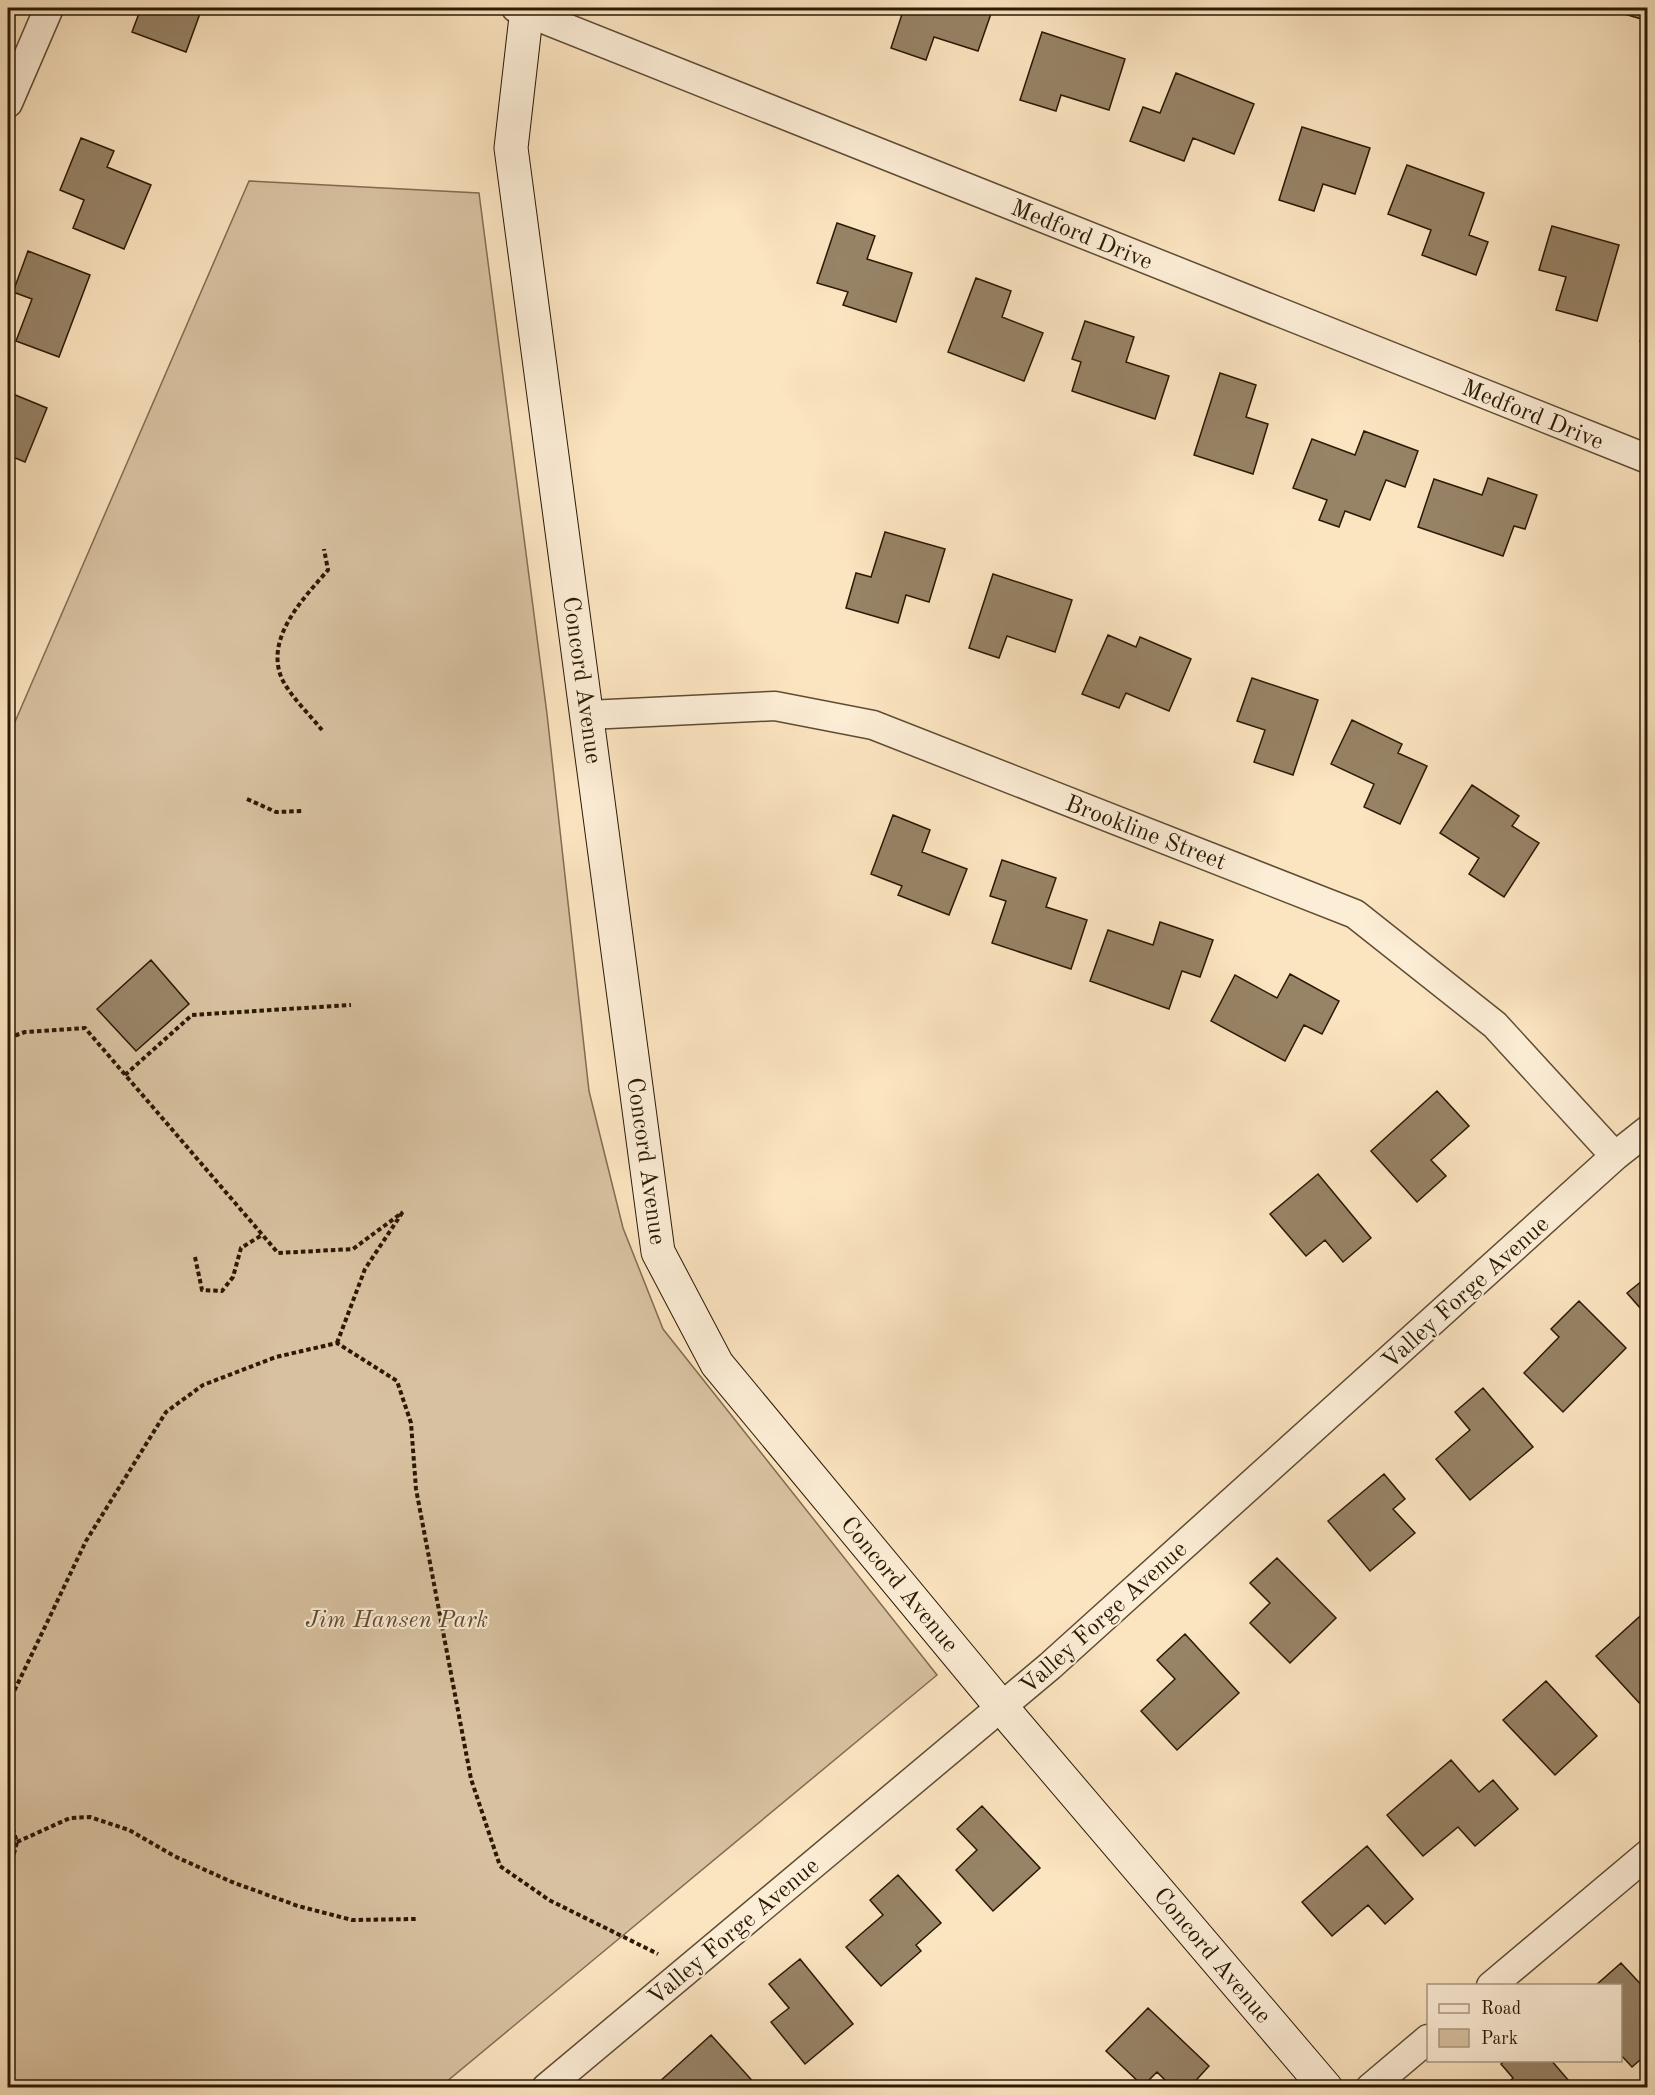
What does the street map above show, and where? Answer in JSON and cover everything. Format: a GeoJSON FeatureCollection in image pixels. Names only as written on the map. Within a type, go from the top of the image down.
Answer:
{"type":"FeatureCollection","features":[{"type":"Feature","properties":{"kind":"street"},"geometry":{"type":"LineString","coordinates":[[8,103],[49,8]]}},
{"type":"Feature","properties":{"kind":"street","name":"Medford Drive"},"geometry":{"type":"LineString","coordinates":[[523,9],[1647,459]]}},
{"type":"Feature","properties":{"kind":"street","name":"Concord Avenue"},"geometry":{"type":"LineString","coordinates":[[523,9],[511,148],[658,1252],[717,1364],[1002,1706],[1326,2088]]}},
{"type":"Feature","properties":{"kind":"street","name":"Brookline Street"},"geometry":{"type":"LineString","coordinates":[[588,715],[775,706],[873,725],[1355,914],[1495,1025],[1615,1156]]}},
{"type":"Feature","properties":{"kind":"street","name":"Valley Forge Avenue"},"geometry":{"type":"LineString","coordinates":[[546,2088],[1050,1666],[1615,1156],[1647,1130]]}},
{"type":"Feature","properties":{"kind":"street"},"geometry":{"type":"LineString","coordinates":[[1493,1984],[1647,1854]]}},
{"type":"Feature","properties":{"kind":"street"},"geometry":{"type":"LineString","coordinates":[[1370,2088],[1427,2039]]}},
{"type":"Feature","properties":{"kind":"path"},"geometry":{"type":"LineString","coordinates":[[322,730],[282,678],[279,649],[285,624],[328,570],[324,549]]}},
{"type":"Feature","properties":{"kind":"path"},"geometry":{"type":"LineString","coordinates":[[246,799],[276,812],[304,811]]}},
{"type":"Feature","properties":{"kind":"path"},"geometry":{"type":"LineString","coordinates":[[125,1075],[192,1015],[351,1005]]}},
{"type":"Feature","properties":{"kind":"path"},"geometry":{"type":"LineString","coordinates":[[8,1038],[25,1032],[86,1028],[278,1253],[353,1249],[403,1212],[364,1269],[337,1343]]}},
{"type":"Feature","properties":{"kind":"path"},"geometry":{"type":"LineString","coordinates":[[195,1257],[202,1290],[222,1291],[233,1277],[241,1248],[262,1235]]}},
{"type":"Feature","properties":{"kind":"path"},"geometry":{"type":"LineString","coordinates":[[8,1704],[86,1541],[166,1412],[203,1385],[276,1357],[337,1343],[397,1382],[411,1423],[416,1489],[471,1779],[500,1866],[549,1900],[688,1969]]}},
{"type":"Feature","properties":{"kind":"path"},"geometry":{"type":"LineString","coordinates":[[8,1814],[17,1842],[8,1877]]}},
{"type":"Feature","properties":{"kind":"path"},"geometry":{"type":"LineString","coordinates":[[17,1842],[70,1818],[90,1817],[129,1830],[174,1856],[232,1882],[298,1906],[352,1920],[416,1919]]}},
{"type":"Feature","properties":{"kind":"green space","name":"Jim Hansen Park"},"geometry":{"type":"Polygon","coordinates":[[[249,181],[479,193],[547,714],[589,1091],[623,1228],[663,1329],[937,1675],[440,2087],[8,2088],[8,738],[249,181]]]}},
{"type":"Feature","properties":{"kind":"building"},"geometry":{"type":"Polygon","coordinates":[[[141,8],[202,8],[186,52],[132,32],[141,8]]]}},
{"type":"Feature","properties":{"kind":"building"},"geometry":{"type":"Polygon","coordinates":[[[904,8],[993,8],[978,51],[934,37],[926,60],[891,48],[904,8]]]}},
{"type":"Feature","properties":{"kind":"building"},"geometry":{"type":"Polygon","coordinates":[[[1604,8],[1648,8],[1648,21],[1604,8]]]}},
{"type":"Feature","properties":{"kind":"building"},"geometry":{"type":"Polygon","coordinates":[[[1042,32],[1125,59],[1109,110],[1061,95],[1056,111],[1020,100],[1042,32]]]}},
{"type":"Feature","properties":{"kind":"building"},"geometry":{"type":"Polygon","coordinates":[[[1176,73],[1254,104],[1234,154],[1193,138],[1184,161],[1130,141],[1143,107],[1160,113],[1176,73]]]}},
{"type":"Feature","properties":{"kind":"building"},"geometry":{"type":"Polygon","coordinates":[[[1302,127],[1370,148],[1355,194],[1323,184],[1314,211],[1279,200],[1302,127]]]}},
{"type":"Feature","properties":{"kind":"building"},"geometry":{"type":"Polygon","coordinates":[[[81,138],[114,151],[107,167],[151,185],[124,249],[73,228],[84,200],[60,190],[81,138]]]}},
{"type":"Feature","properties":{"kind":"building"},"geometry":{"type":"Polygon","coordinates":[[[1407,165],[1484,193],[1469,235],[1488,242],[1476,275],[1422,255],[1431,230],[1388,214],[1407,165]]]}},
{"type":"Feature","properties":{"kind":"building"},"geometry":{"type":"Polygon","coordinates":[[[837,223],[875,236],[867,259],[912,273],[896,322],[843,305],[848,292],[817,283],[837,223]]]}},
{"type":"Feature","properties":{"kind":"building"},"geometry":{"type":"Polygon","coordinates":[[[1552,226],[1619,245],[1597,321],[1556,310],[1566,277],[1539,270],[1552,226]]]}},
{"type":"Feature","properties":{"kind":"building"},"geometry":{"type":"Polygon","coordinates":[[[28,251],[90,275],[59,357],[16,341],[32,299],[13,292],[28,251]]]}},
{"type":"Feature","properties":{"kind":"building"},"geometry":{"type":"Polygon","coordinates":[[[976,278],[1011,291],[1002,317],[1043,333],[1024,381],[948,352],[976,278]]]}},
{"type":"Feature","properties":{"kind":"building"},"geometry":{"type":"Polygon","coordinates":[[[1648,319],[1648,343],[1640,341],[1648,319]]]}},
{"type":"Feature","properties":{"kind":"building"},"geometry":{"type":"Polygon","coordinates":[[[1085,321],[1134,337],[1126,362],[1169,376],[1155,419],[1072,391],[1081,362],[1072,359],[1085,321]]]}},
{"type":"Feature","properties":{"kind":"building"},"geometry":{"type":"Polygon","coordinates":[[[1220,373],[1256,385],[1246,417],[1268,424],[1253,474],[1194,455],[1220,373]]]}},
{"type":"Feature","properties":{"kind":"building"},"geometry":{"type":"Polygon","coordinates":[[[8,392],[47,408],[25,462],[8,455],[8,392]]]}},
{"type":"Feature","properties":{"kind":"building"},"geometry":{"type":"Polygon","coordinates":[[[1364,431],[1418,451],[1405,487],[1386,480],[1370,520],[1345,511],[1339,527],[1319,520],[1327,500],[1293,488],[1312,439],[1355,455],[1364,431]]]}},
{"type":"Feature","properties":{"kind":"building"},"geometry":{"type":"Polygon","coordinates":[[[1488,478],[1537,495],[1525,529],[1514,526],[1503,556],[1418,527],[1434,479],[1482,495],[1488,478]]]}},
{"type":"Feature","properties":{"kind":"building"},"geometry":{"type":"Polygon","coordinates":[[[885,532],[945,549],[929,602],[906,595],[898,623],[846,608],[856,573],[871,577],[885,532]]]}},
{"type":"Feature","properties":{"kind":"building"},"geometry":{"type":"Polygon","coordinates":[[[993,574],[1072,600],[1055,652],[1007,636],[999,658],[969,648],[993,574]]]}},
{"type":"Feature","properties":{"kind":"building"},"geometry":{"type":"Polygon","coordinates":[[[1108,635],[1136,647],[1140,637],[1191,659],[1169,711],[1126,693],[1119,708],[1082,694],[1108,635]]]}},
{"type":"Feature","properties":{"kind":"building"},"geometry":{"type":"Polygon","coordinates":[[[1252,678],[1318,700],[1293,775],[1254,762],[1265,730],[1237,721],[1252,678]]]}},
{"type":"Feature","properties":{"kind":"building"},"geometry":{"type":"Polygon","coordinates":[[[1352,720],[1402,744],[1398,753],[1427,766],[1400,824],[1364,807],[1374,784],[1331,764],[1352,720]]]}},
{"type":"Feature","properties":{"kind":"building"},"geometry":{"type":"Polygon","coordinates":[[[1472,785],[1519,816],[1512,826],[1539,843],[1504,897],[1469,874],[1479,858],[1440,833],[1472,785]]]}},
{"type":"Feature","properties":{"kind":"building"},"geometry":{"type":"Polygon","coordinates":[[[893,815],[930,830],[922,852],[967,869],[949,915],[898,895],[902,886],[871,874],[893,815]]]}},
{"type":"Feature","properties":{"kind":"building"},"geometry":{"type":"Polygon","coordinates":[[[1002,860],[1056,878],[1046,907],[1087,920],[1071,969],[992,943],[1006,901],[990,896],[1002,860]]]}},
{"type":"Feature","properties":{"kind":"building"},"geometry":{"type":"Polygon","coordinates":[[[1160,922],[1213,940],[1200,977],[1182,971],[1169,1009],[1090,981],[1108,930],[1153,945],[1160,922]]]}},
{"type":"Feature","properties":{"kind":"building"},"geometry":{"type":"Polygon","coordinates":[[[151,960],[189,1004],[136,1051],[97,1009],[151,960]]]}},
{"type":"Feature","properties":{"kind":"building"},"geometry":{"type":"Polygon","coordinates":[[[1290,974],[1339,1001],[1322,1034],[1304,1025],[1285,1061],[1211,1021],[1235,975],[1277,998],[1290,974]]]}},
{"type":"Feature","properties":{"kind":"building"},"geometry":{"type":"Polygon","coordinates":[[[1437,1091],[1469,1126],[1431,1160],[1446,1176],[1417,1202],[1371,1151],[1437,1091]]]}},
{"type":"Feature","properties":{"kind":"building"},"geometry":{"type":"Polygon","coordinates":[[[1318,1174],[1371,1238],[1343,1262],[1325,1240],[1306,1256],[1270,1214],[1318,1174]]]}},
{"type":"Feature","properties":{"kind":"building"},"geometry":{"type":"Polygon","coordinates":[[[1648,1276],[1648,1317],[1627,1293],[1648,1276]]]}},
{"type":"Feature","properties":{"kind":"building"},"geometry":{"type":"Polygon","coordinates":[[[1579,1301],[1626,1348],[1563,1412],[1524,1373],[1559,1337],[1551,1329],[1579,1301]]]}},
{"type":"Feature","properties":{"kind":"building"},"geometry":{"type":"Polygon","coordinates":[[[1483,1388],[1533,1447],[1470,1500],[1436,1459],[1470,1430],[1455,1412],[1483,1388]]]}},
{"type":"Feature","properties":{"kind":"building"},"geometry":{"type":"Polygon","coordinates":[[[1384,1474],[1405,1499],[1393,1509],[1415,1533],[1370,1571],[1328,1521],[1384,1474]]]}},
{"type":"Feature","properties":{"kind":"building"},"geometry":{"type":"Polygon","coordinates":[[[1277,1558],[1336,1618],[1290,1663],[1250,1623],[1270,1603],[1250,1583],[1277,1558]]]}},
{"type":"Feature","properties":{"kind":"building"},"geometry":{"type":"Polygon","coordinates":[[[1648,1609],[1648,1703],[1643,1707],[1596,1656],[1648,1609]]]}},
{"type":"Feature","properties":{"kind":"building"},"geometry":{"type":"Polygon","coordinates":[[[1185,1634],[1239,1693],[1177,1750],[1141,1711],[1175,1679],[1157,1660],[1185,1634]]]}},
{"type":"Feature","properties":{"kind":"building"},"geometry":{"type":"Polygon","coordinates":[[[1546,1681],[1597,1736],[1555,1775],[1503,1720],[1546,1681]]]}},
{"type":"Feature","properties":{"kind":"building"},"geometry":{"type":"Polygon","coordinates":[[[1451,1760],[1479,1792],[1493,1780],[1518,1809],[1475,1846],[1458,1827],[1423,1856],[1387,1815],[1451,1760]]]}},
{"type":"Feature","properties":{"kind":"building"},"geometry":{"type":"Polygon","coordinates":[[[982,1806],[1040,1868],[993,1911],[956,1870],[977,1850],[957,1829],[982,1806]]]}},
{"type":"Feature","properties":{"kind":"building"},"geometry":{"type":"Polygon","coordinates":[[[1367,1846],[1413,1899],[1385,1924],[1368,1905],[1332,1936],[1302,1902],[1367,1846]]]}},
{"type":"Feature","properties":{"kind":"building"},"geometry":{"type":"Polygon","coordinates":[[[898,1875],[941,1923],[916,1945],[921,1951],[881,1986],[846,1947],[883,1915],[870,1900],[898,1875]]]}},
{"type":"Feature","properties":{"kind":"building"},"geometry":{"type":"Polygon","coordinates":[[[800,1959],[853,2024],[805,2064],[771,2022],[789,2008],[769,1984],[800,1959]]]}},
{"type":"Feature","properties":{"kind":"building"},"geometry":{"type":"Polygon","coordinates":[[[1621,1963],[1648,1992],[1648,2053],[1632,2067],[1622,2056],[1622,1984],[1597,1984],[1621,1963]]]}},
{"type":"Feature","properties":{"kind":"building"},"geometry":{"type":"Polygon","coordinates":[[[1148,2008],[1209,2066],[1189,2088],[1173,2088],[1157,2072],[1143,2086],[1106,2051],[1148,2008]]]}},
{"type":"Feature","properties":{"kind":"building"},"geometry":{"type":"Polygon","coordinates":[[[711,2035],[757,2086],[662,2088],[658,2083],[711,2035]]]}},
{"type":"Feature","properties":{"kind":"building"},"geometry":{"type":"Polygon","coordinates":[[[1503,2062],[1553,2062],[1575,2088],[1503,2088],[1513,2078],[1501,2064],[1503,2062]]]}}]}
